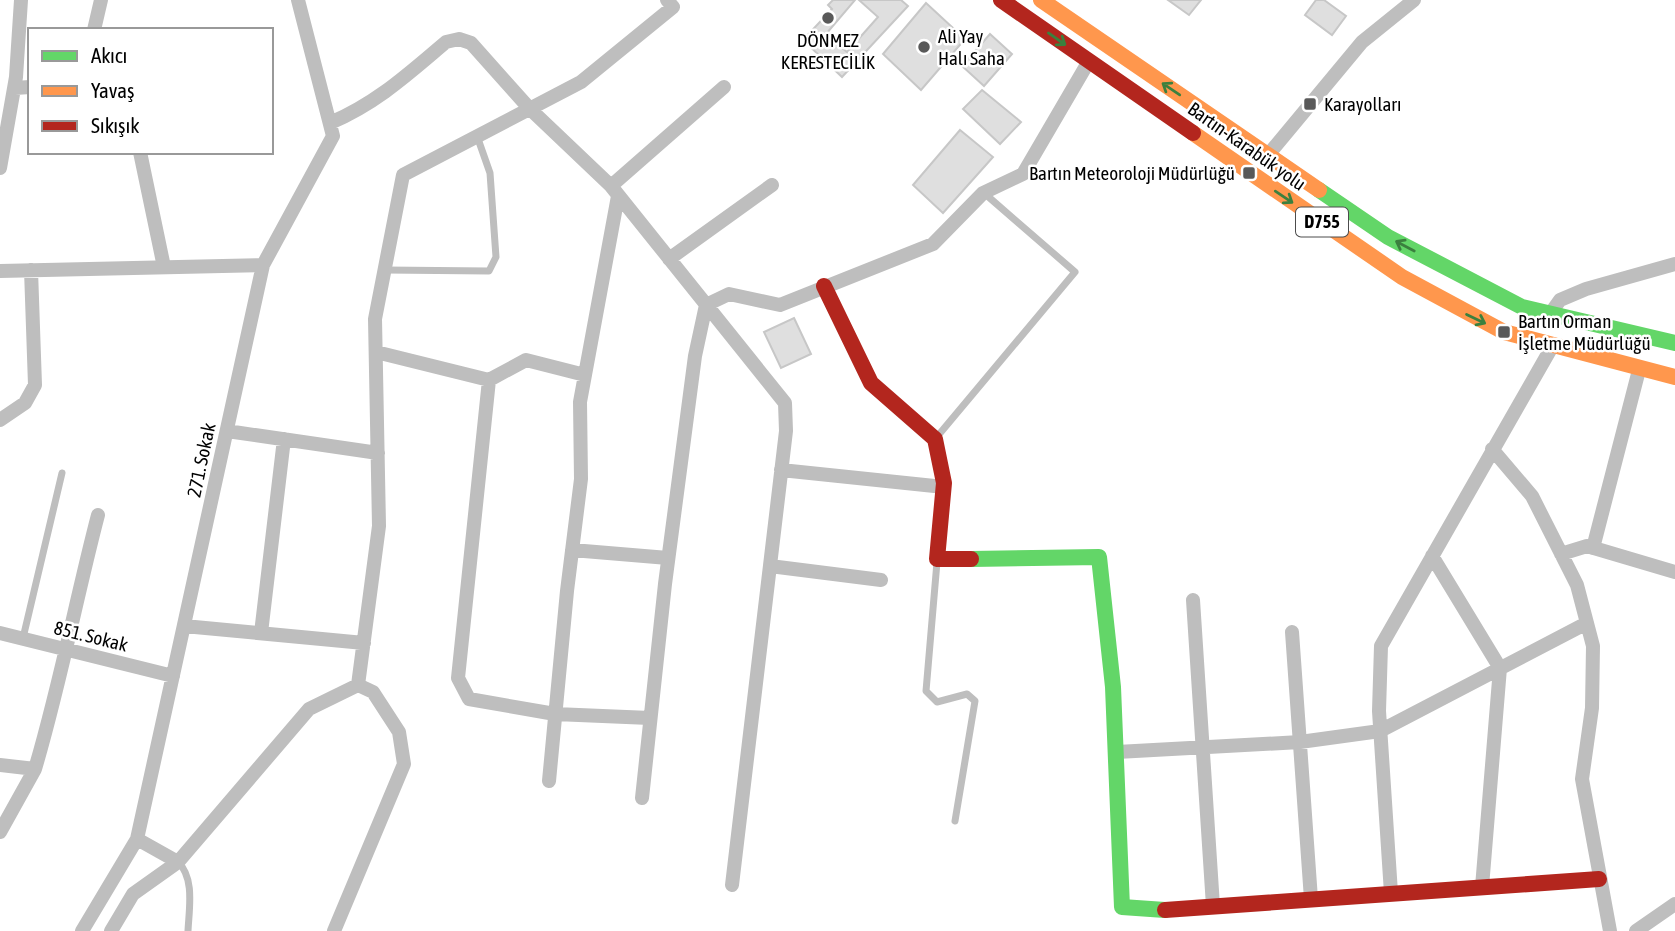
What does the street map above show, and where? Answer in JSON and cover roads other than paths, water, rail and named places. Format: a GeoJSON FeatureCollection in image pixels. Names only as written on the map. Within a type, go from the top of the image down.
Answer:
{"type":"FeatureCollection","features":[{"type":"Feature","properties":{"kind":"main road","name":"Bartın-Karabük yolu"},"geometry":{"type":"LineString","coordinates":[[1002,0],[1402,277],[1504,332],[1639,370],[1675,377]]}},
{"type":"Feature","properties":{"kind":"main road","name":"Bartın-Karabük yolu"},"geometry":{"type":"LineString","coordinates":[[1041,0],[1388,237],[1522,307],[1675,342]]}},
{"type":"Feature","properties":{"kind":"main road"},"geometry":{"type":"LineString","coordinates":[[824,286],[870,383],[935,439],[943,461],[944,487],[937,559],[1098,557],[1118,752],[1122,906],[1148,911],[1599,879]]}},
{"type":"Feature","properties":{"kind":"street"},"geometry":{"type":"LineString","coordinates":[[0,167],[15,88],[21,0]]}},
{"type":"Feature","properties":{"kind":"street"},"geometry":{"type":"LineString","coordinates":[[94,28],[101,0]]}},
{"type":"Feature","properties":{"kind":"street","name":"271. Sokak"},"geometry":{"type":"LineString","coordinates":[[82,931],[137,838],[263,265],[334,136],[298,0]]}},
{"type":"Feature","properties":{"kind":"street"},"geometry":{"type":"LineString","coordinates":[[1268,155],[1362,42],[1414,0]]}},
{"type":"Feature","properties":{"kind":"street"},"geometry":{"type":"LineString","coordinates":[[358,685],[379,526],[375,319],[403,175],[476,134],[581,82],[673,2]]}},
{"type":"Feature","properties":{"kind":"street"},"geometry":{"type":"LineString","coordinates":[[330,123],[363,109],[446,42],[459,39],[471,43],[529,108],[614,191],[785,403],[781,470],[732,885]]}},
{"type":"Feature","properties":{"kind":"street"},"geometry":{"type":"LineString","coordinates":[[706,305],[729,295],[780,304],[933,244],[983,193],[1023,174],[1089,61]]}},
{"type":"Feature","properties":{"kind":"street"},"geometry":{"type":"LineString","coordinates":[[15,88],[28,87]]}},
{"type":"Feature","properties":{"kind":"street"},"geometry":{"type":"LineString","coordinates":[[548,781],[582,479],[580,402],[614,191],[724,87]]}},
{"type":"Feature","properties":{"kind":"street"},"geometry":{"type":"LineString","coordinates":[[140,154],[164,267]]}},
{"type":"Feature","properties":{"kind":"street"},"geometry":{"type":"LineString","coordinates":[[668,259],[772,185]]}},
{"type":"Feature","properties":{"kind":"street"},"geometry":{"type":"LineString","coordinates":[[1550,314],[1560,300],[1577,292],[1675,264]]}},
{"type":"Feature","properties":{"kind":"street"},"geometry":{"type":"LineString","coordinates":[[0,271],[263,265]]}},
{"type":"Feature","properties":{"kind":"street"},"geometry":{"type":"LineString","coordinates":[[0,419],[25,403],[35,385],[32,270]]}},
{"type":"Feature","properties":{"kind":"street"},"geometry":{"type":"LineString","coordinates":[[642,798],[668,558],[695,356],[706,305]]}},
{"type":"Feature","properties":{"kind":"street"},"geometry":{"type":"LineString","coordinates":[[1391,893],[1380,731],[1381,646],[1553,345]]}},
{"type":"Feature","properties":{"kind":"street"},"geometry":{"type":"LineString","coordinates":[[376,352],[489,380],[526,360],[585,375]]}},
{"type":"Feature","properties":{"kind":"street"},"geometry":{"type":"LineString","coordinates":[[1593,548],[1639,370]]}},
{"type":"Feature","properties":{"kind":"street"},"geometry":{"type":"LineString","coordinates":[[489,380],[458,678],[468,699],[555,714],[650,718]]}},
{"type":"Feature","properties":{"kind":"street"},"geometry":{"type":"LineString","coordinates":[[227,431],[378,453]]}},
{"type":"Feature","properties":{"kind":"street"},"geometry":{"type":"LineString","coordinates":[[261,634],[284,439]]}},
{"type":"Feature","properties":{"kind":"street"},"geometry":{"type":"LineString","coordinates":[[1492,449],[1532,496],[1577,585],[1593,646],[1592,708],[1582,779],[1610,931]]}},
{"type":"Feature","properties":{"kind":"street"},"geometry":{"type":"LineString","coordinates":[[781,470],[944,487]]}},
{"type":"Feature","properties":{"kind":"street"},"geometry":{"type":"LineString","coordinates":[[0,832],[35,769],[53,709],[98,515]]}},
{"type":"Feature","properties":{"kind":"street"},"geometry":{"type":"LineString","coordinates":[[1561,554],[1587,546],[1675,572]]}},
{"type":"Feature","properties":{"kind":"street"},"geometry":{"type":"LineString","coordinates":[[572,550],[668,558]]}},
{"type":"Feature","properties":{"kind":"street"},"geometry":{"type":"LineString","coordinates":[[1432,556],[1500,668],[1489,776],[1482,887]]}},
{"type":"Feature","properties":{"kind":"street"},"geometry":{"type":"LineString","coordinates":[[770,566],[881,580]]}},
{"type":"Feature","properties":{"kind":"street"},"geometry":{"type":"LineString","coordinates":[[1193,600],[1213,906]]}},
{"type":"Feature","properties":{"kind":"street"},"geometry":{"type":"LineString","coordinates":[[1118,752],[1300,742],[1380,731],[1587,623]]}},
{"type":"Feature","properties":{"kind":"street"},"geometry":{"type":"LineString","coordinates":[[184,626],[364,643]]}},
{"type":"Feature","properties":{"kind":"street"},"geometry":{"type":"LineString","coordinates":[[1292,632],[1311,899]]}},
{"type":"Feature","properties":{"kind":"street","name":"851. Sokak"},"geometry":{"type":"LineString","coordinates":[[0,633],[173,676]]}},
{"type":"Feature","properties":{"kind":"street"},"geometry":{"type":"LineString","coordinates":[[111,931],[133,894],[178,862],[309,709],[358,685]]}},
{"type":"Feature","properties":{"kind":"street"},"geometry":{"type":"LineString","coordinates":[[334,931],[404,764],[399,732],[373,692],[358,685]]}},
{"type":"Feature","properties":{"kind":"street"},"geometry":{"type":"LineString","coordinates":[[0,765],[35,769]]}},
{"type":"Feature","properties":{"kind":"street"},"geometry":{"type":"LineString","coordinates":[[137,838],[178,862]]}},
{"type":"Feature","properties":{"kind":"street"},"geometry":{"type":"LineString","coordinates":[[1636,931],[1675,904]]}},
{"type":"Feature","properties":{"kind":"lane"},"geometry":{"type":"LineString","coordinates":[[384,270],[489,271],[494,266],[496,257],[490,173],[476,134]]}},
{"type":"Feature","properties":{"kind":"lane"},"geometry":{"type":"LineString","coordinates":[[935,439],[1075,272],[983,193]]}},
{"type":"Feature","properties":{"kind":"lane"},"geometry":{"type":"LineString","coordinates":[[23,638],[62,473]]}},
{"type":"Feature","properties":{"kind":"lane"},"geometry":{"type":"LineString","coordinates":[[937,559],[926,691],[937,702],[967,694],[975,701],[955,821]]}},
{"type":"Feature","properties":{"kind":"lane"},"geometry":{"type":"LineString","coordinates":[[178,862],[185,868],[188,879],[188,931]]}},
{"type":"Feature","properties":{"kind":"place","name":"DÖNMEZ KERESTECİLİK"},"geometry":{"type":"Point","coordinates":[828,18]}},
{"type":"Feature","properties":{"kind":"place","name":"Ali Yay Halı Saha"},"geometry":{"type":"Point","coordinates":[924,47]}},
{"type":"Feature","properties":{"kind":"place","name":"Karayolları"},"geometry":{"type":"Point","coordinates":[1310,104]}},
{"type":"Feature","properties":{"kind":"place","name":"Bartın Meteoroloji Müdürlüğü"},"geometry":{"type":"Point","coordinates":[1249,173]}},
{"type":"Feature","properties":{"kind":"place","name":"Bartın Orman İşletme Müdürlüğü"},"geometry":{"type":"Point","coordinates":[1504,332]}}]}
